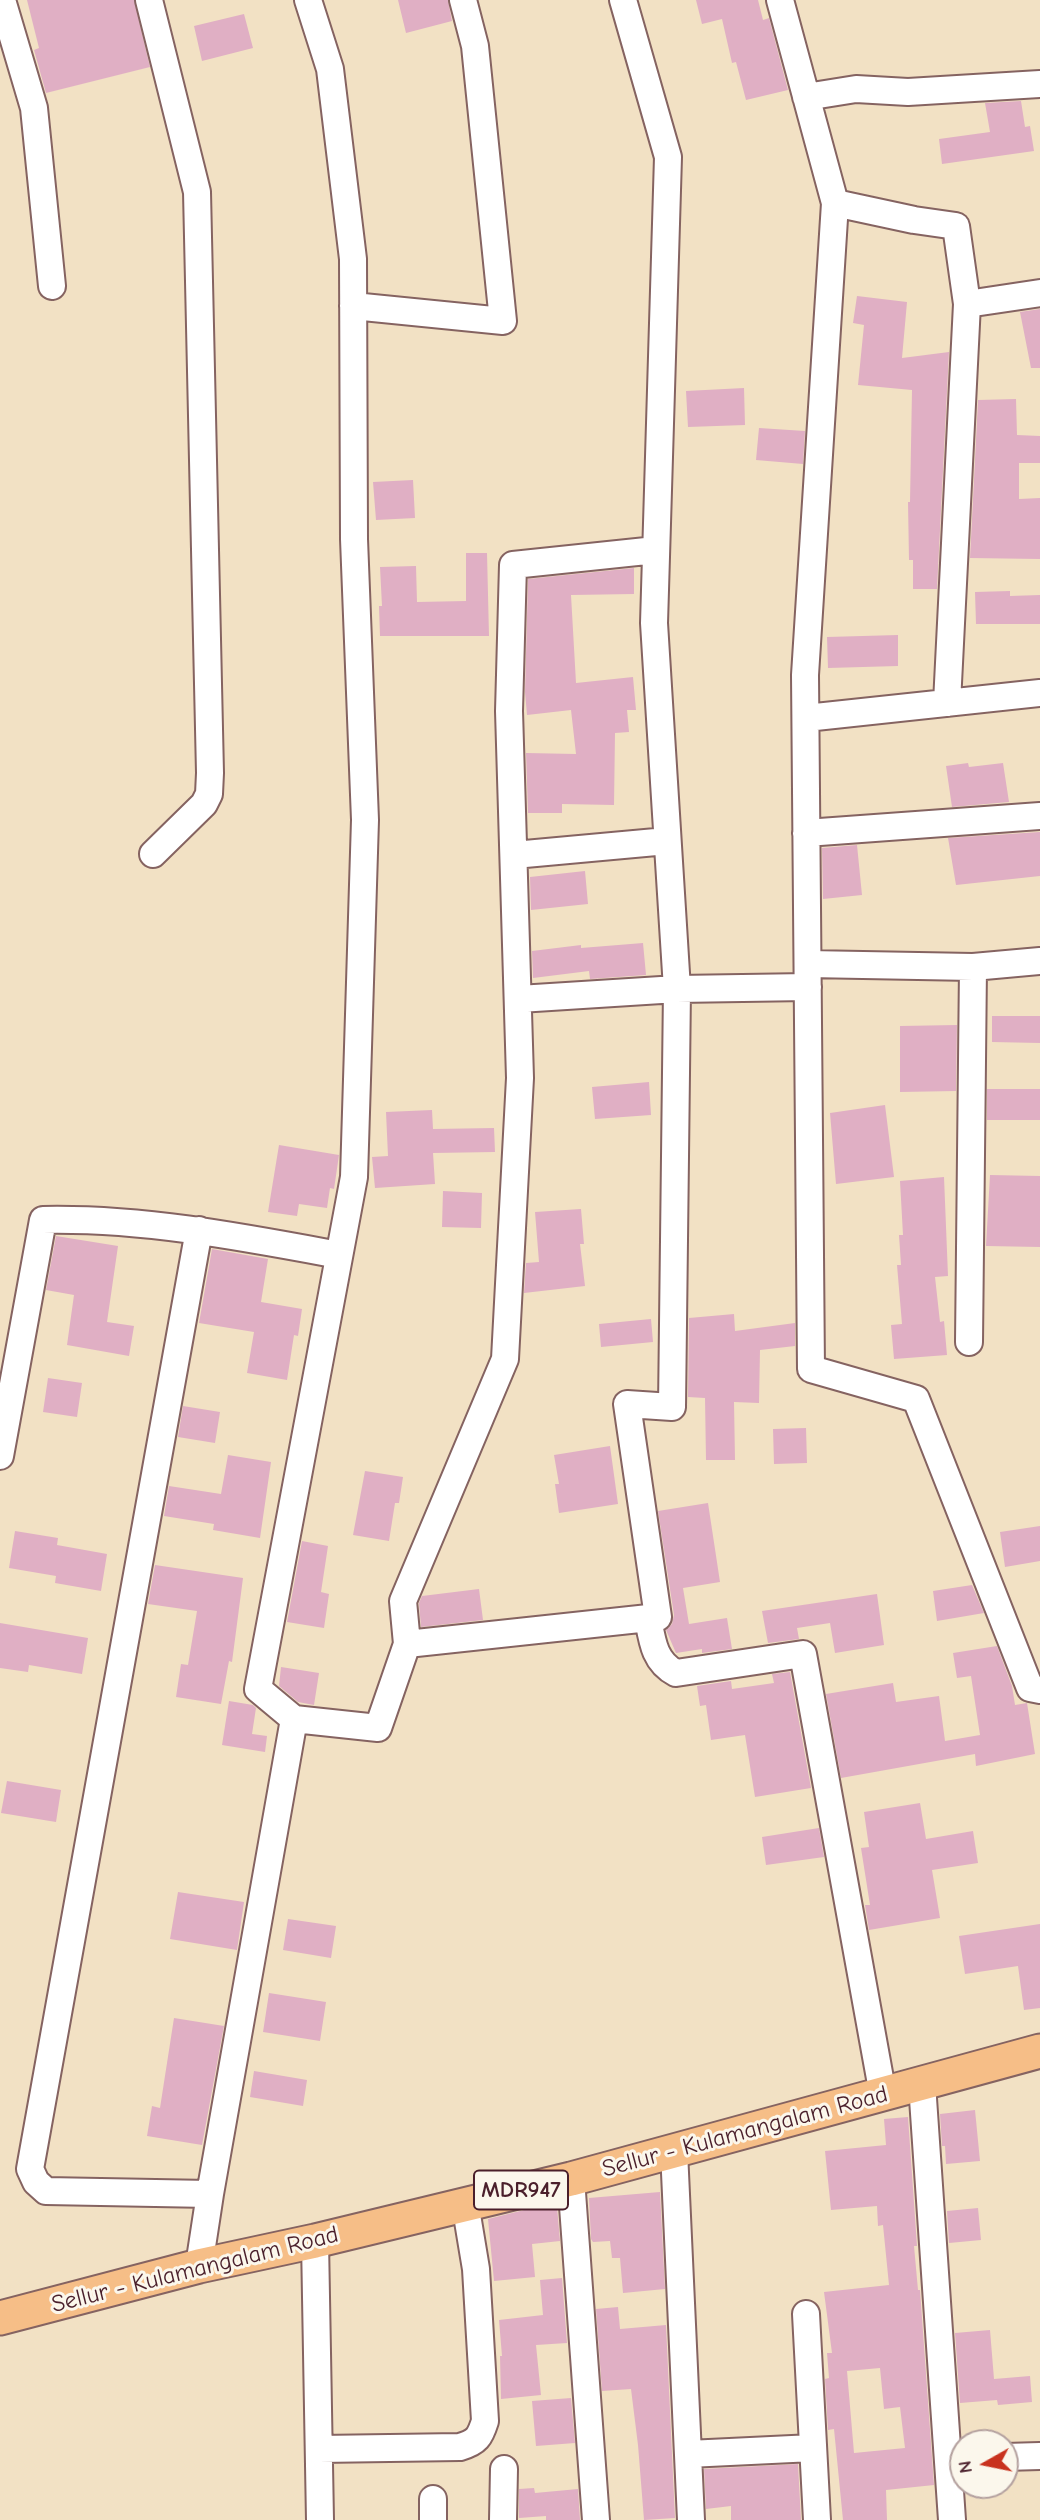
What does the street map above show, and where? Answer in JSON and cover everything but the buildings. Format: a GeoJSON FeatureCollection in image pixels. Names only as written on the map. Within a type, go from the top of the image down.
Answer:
{"type":"FeatureCollection","features":[{"type":"Feature","properties":{"kind":"main road","name":"Sellur - Kulamangalam Road"},"geometry":{"type":"LineString","coordinates":[[0,2318],[199,2266],[571,2179],[1040,2051]]}},
{"type":"Feature","properties":{"kind":"street"},"geometry":{"type":"LineString","coordinates":[[2,0],[34,108],[52,286]]}},
{"type":"Feature","properties":{"kind":"street"},"geometry":{"type":"LineString","coordinates":[[149,0],[197,192],[210,773],[204,804],[153,854]]}},
{"type":"Feature","properties":{"kind":"street"},"geometry":{"type":"LineString","coordinates":[[308,0],[330,69],[353,259],[354,539],[365,820],[354,1177],[258,1689],[294,1719],[378,1728],[407,1644],[403,1601],[505,1359],[520,1078],[509,711],[513,565],[656,550]]}},
{"type":"Feature","properties":{"kind":"street"},"geometry":{"type":"LineString","coordinates":[[353,306],[503,321],[475,46],[463,0]]}},
{"type":"Feature","properties":{"kind":"street"},"geometry":{"type":"LineString","coordinates":[[407,1644],[658,1617],[627,1404],[672,1407],[677,989],[654,623],[668,157],[623,0]]}},
{"type":"Feature","properties":{"kind":"street"},"geometry":{"type":"LineString","coordinates":[[780,0],[835,203],[805,675],[811,1369],[916,1399],[1030,1688],[1040,1690]]}},
{"type":"Feature","properties":{"kind":"street"},"geometry":{"type":"LineString","coordinates":[[806,97],[856,89],[908,92],[1040,84]]}},
{"type":"Feature","properties":{"kind":"street"},"geometry":{"type":"LineString","coordinates":[[835,203],[956,226],[967,304],[947,703]]}},
{"type":"Feature","properties":{"kind":"street"},"geometry":{"type":"LineString","coordinates":[[967,304],[1040,293]]}},
{"type":"Feature","properties":{"kind":"street"},"geometry":{"type":"LineString","coordinates":[[806,718],[1040,694]]}},
{"type":"Feature","properties":{"kind":"street"},"geometry":{"type":"LineString","coordinates":[[806,833],[1040,816]]}},
{"type":"Feature","properties":{"kind":"street"},"geometry":{"type":"LineString","coordinates":[[514,855],[667,841]]}},
{"type":"Feature","properties":{"kind":"street"},"geometry":{"type":"LineString","coordinates":[[519,999],[677,989],[808,975],[1040,961]]}},
{"type":"Feature","properties":{"kind":"street"},"geometry":{"type":"LineString","coordinates":[[969,1342],[973,967]]}},
{"type":"Feature","properties":{"kind":"street"},"geometry":{"type":"LineString","coordinates":[[0,1455],[43,1220],[76,1219],[199,1230],[339,1255]]}},
{"type":"Feature","properties":{"kind":"street"},"geometry":{"type":"LineString","coordinates":[[199,1230],[30,2169],[36,2182],[46,2191],[210,2194]]}},
{"type":"Feature","properties":{"kind":"street"},"geometry":{"type":"LineString","coordinates":[[648,1618],[652,1645],[664,1667],[676,1673],[803,1654],[883,2095]]}},
{"type":"Feature","properties":{"kind":"street"},"geometry":{"type":"LineString","coordinates":[[199,2266],[294,1719]]}},
{"type":"Feature","properties":{"kind":"street"},"geometry":{"type":"LineString","coordinates":[[922,2084],[953,2429]]}},
{"type":"Feature","properties":{"kind":"street"},"geometry":{"type":"LineString","coordinates":[[674,2151],[691,2520]]}},
{"type":"Feature","properties":{"kind":"street"},"geometry":{"type":"LineString","coordinates":[[571,2179],[596,2520]]}},
{"type":"Feature","properties":{"kind":"street"},"geometry":{"type":"LineString","coordinates":[[319,2449],[460,2447],[475,2442],[481,2435],[485,2421],[477,2296],[465,2203]]}},
{"type":"Feature","properties":{"kind":"street"},"geometry":{"type":"LineString","coordinates":[[315,2241],[320,2520]]}},
{"type":"Feature","properties":{"kind":"street"},"geometry":{"type":"LineString","coordinates":[[806,2314],[817,2520]]}},
{"type":"Feature","properties":{"kind":"street"},"geometry":{"type":"LineString","coordinates":[[688,2454],[813,2448]]}},
{"type":"Feature","properties":{"kind":"street"},"geometry":{"type":"LineString","coordinates":[[1019,2457],[1040,2456]]}},
{"type":"Feature","properties":{"kind":"street"},"geometry":{"type":"LineString","coordinates":[[503,2520],[504,2469]]}},
{"type":"Feature","properties":{"kind":"street"},"geometry":{"type":"LineString","coordinates":[[952,2520],[953,2499]]}}]}
